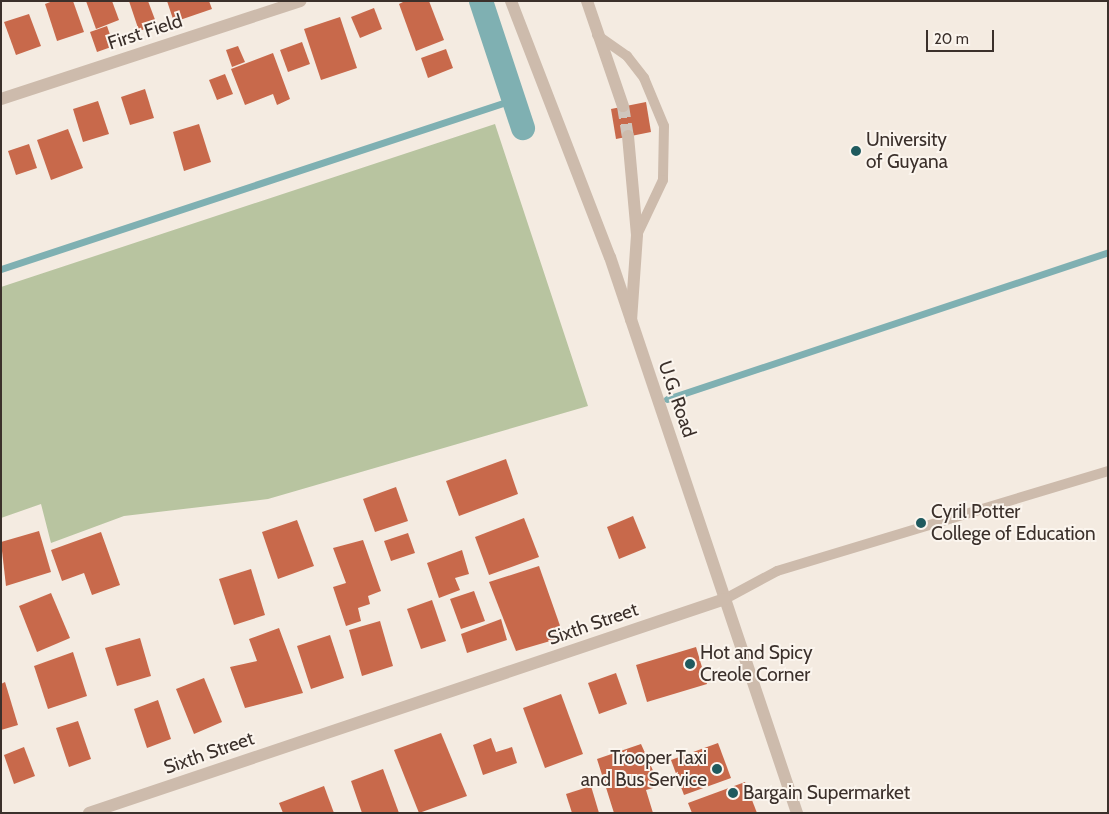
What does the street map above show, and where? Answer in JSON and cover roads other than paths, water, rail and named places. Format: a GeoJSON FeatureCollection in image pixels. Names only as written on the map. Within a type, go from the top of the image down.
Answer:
{"type":"FeatureCollection","features":[{"type":"Feature","properties":{"kind":"street","name":"First Field"},"geometry":{"type":"LineString","coordinates":[[1,99],[300,1]]}},
{"type":"Feature","properties":{"kind":"street","name":"U.G. Road"},"geometry":{"type":"LineString","coordinates":[[511,1],[631,323],[797,813]]}},
{"type":"Feature","properties":{"kind":"street"},"geometry":{"type":"LineString","coordinates":[[586,1],[596,34],[623,106]]}},
{"type":"Feature","properties":{"kind":"street"},"geometry":{"type":"LineString","coordinates":[[628,136],[637,235],[631,323]]}},
{"type":"Feature","properties":{"kind":"street","name":"Sixth Street"},"geometry":{"type":"LineString","coordinates":[[89,813],[725,599]]}},
{"type":"Feature","properties":{"kind":"lane"},"geometry":{"type":"LineString","coordinates":[[596,34],[627,56],[644,78],[664,126],[663,180],[637,235]]}},
{"type":"Feature","properties":{"kind":"lane","name":"Sixth Street"},"geometry":{"type":"LineString","coordinates":[[725,599],[777,571],[1108,471]]}},
{"type":"Feature","properties":{"kind":"waterway"},"geometry":{"type":"LineString","coordinates":[[481,1],[523,128]]}},
{"type":"Feature","properties":{"kind":"waterway"},"geometry":{"type":"LineString","coordinates":[[1,269],[515,99]]}},
{"type":"Feature","properties":{"kind":"waterway"},"geometry":{"type":"LineString","coordinates":[[667,399],[1108,252]]}},
{"type":"Feature","properties":{"kind":"tunnel"},"geometry":{"type":"LineString","coordinates":[[623,106],[628,136]]}},
{"type":"Feature","properties":{"kind":"place","name":"University of Guyana"},"geometry":{"type":"Point","coordinates":[856,151]}},
{"type":"Feature","properties":{"kind":"place","name":"Cyril Potter College of Education"},"geometry":{"type":"Point","coordinates":[921,523]}},
{"type":"Feature","properties":{"kind":"place","name":"Hot and Spicy Creole Corner"},"geometry":{"type":"Point","coordinates":[690,664]}},
{"type":"Feature","properties":{"kind":"place","name":"Trooper Taxi and Bus Service"},"geometry":{"type":"Point","coordinates":[717,769]}},
{"type":"Feature","properties":{"kind":"place","name":"Bargain Supermarket"},"geometry":{"type":"Point","coordinates":[733,793]}}]}
